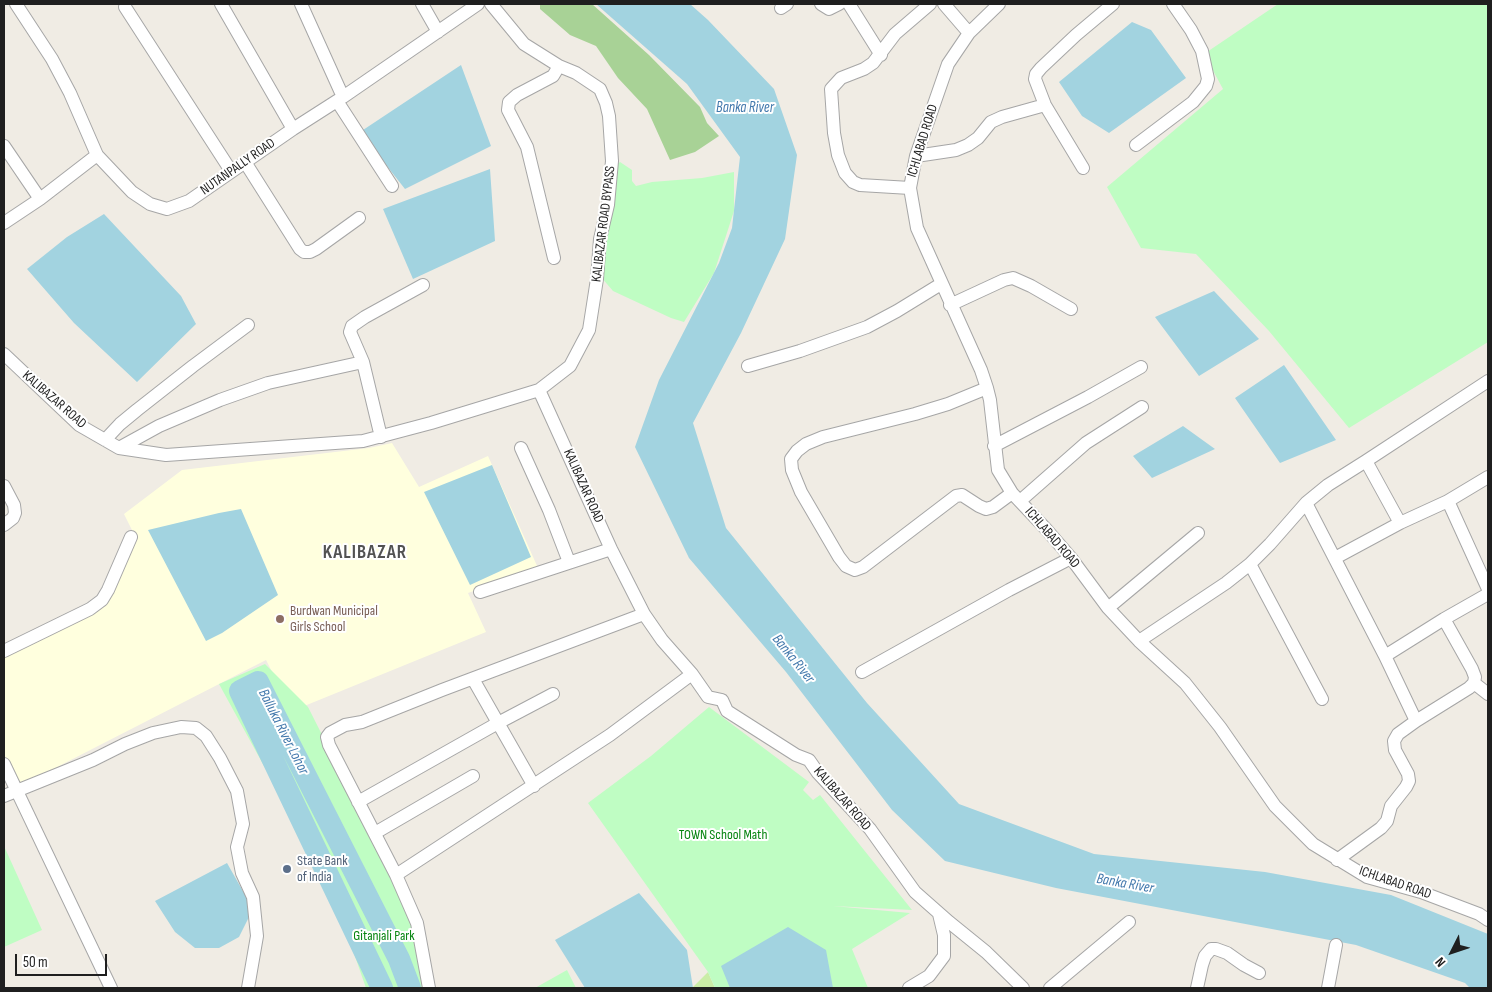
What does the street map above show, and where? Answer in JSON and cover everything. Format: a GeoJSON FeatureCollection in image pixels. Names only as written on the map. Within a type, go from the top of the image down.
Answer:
{"type":"FeatureCollection","features":[{"type":"Feature","properties":{"kind":"street"},"geometry":{"type":"LineString","coordinates":[[4,223],[40,200],[97,155],[70,93],[52,59],[16,4]]}},
{"type":"Feature","properties":{"kind":"street"},"geometry":{"type":"LineString","coordinates":[[221,4],[293,129]]}},
{"type":"Feature","properties":{"kind":"street"},"geometry":{"type":"LineString","coordinates":[[301,4],[340,99],[392,186]]}},
{"type":"Feature","properties":{"kind":"street"},"geometry":{"type":"LineString","coordinates":[[422,4],[438,32]]}},
{"type":"Feature","properties":{"kind":"street","name":"NUTANPALLY ROAD"},"geometry":{"type":"LineString","coordinates":[[97,155],[132,192],[150,204],[167,209],[188,201],[478,4]]}},
{"type":"Feature","properties":{"kind":"street","name":"KALIBAZAR ROAD BYPASS"},"geometry":{"type":"LineString","coordinates":[[491,4],[524,44],[559,66],[576,73],[600,89],[609,116],[612,161],[608,205],[600,239],[597,279],[589,330],[570,366],[539,390]]}},
{"type":"Feature","properties":{"kind":"street"},"geometry":{"type":"LineString","coordinates":[[821,4],[829,9],[839,4]]}},
{"type":"Feature","properties":{"kind":"street"},"geometry":{"type":"LineString","coordinates":[[849,4],[881,54]]}},
{"type":"Feature","properties":{"kind":"street"},"geometry":{"type":"LineString","coordinates":[[910,188],[860,185],[853,182],[845,172],[838,155],[834,132],[831,89],[841,78],[864,69],[873,63],[895,34],[930,4]]}},
{"type":"Feature","properties":{"kind":"street"},"geometry":{"type":"LineString","coordinates":[[944,4],[969,33]]}},
{"type":"Feature","properties":{"kind":"street","name":"ICHLABAD ROAD"},"geometry":{"type":"LineString","coordinates":[[999,4],[969,33],[948,64],[916,156],[910,188],[916,228],[981,370],[987,388],[998,470],[1016,497],[1071,558],[1108,608],[1139,641],[1185,683],[1220,728],[1275,806],[1313,844],[1337,860],[1367,876],[1421,892],[1479,914],[1488,920]]}},
{"type":"Feature","properties":{"kind":"street"},"geometry":{"type":"LineString","coordinates":[[1083,168],[1045,105],[1035,78],[1036,74],[1076,35],[1114,4]]}},
{"type":"Feature","properties":{"kind":"street"},"geometry":{"type":"LineString","coordinates":[[1136,145],[1193,102],[1206,86],[1208,79],[1202,51],[1191,30],[1173,4]]}},
{"type":"Feature","properties":{"kind":"street"},"geometry":{"type":"LineString","coordinates":[[125,7],[231,172]]}},
{"type":"Feature","properties":{"kind":"street"},"geometry":{"type":"LineString","coordinates":[[554,258],[526,147],[508,110],[509,102],[517,95],[553,76],[559,66]]}},
{"type":"Feature","properties":{"kind":"street"},"geometry":{"type":"LineString","coordinates":[[916,156],[956,150],[978,138],[991,122],[1045,105]]}},
{"type":"Feature","properties":{"kind":"street"},"geometry":{"type":"LineString","coordinates":[[4,146],[40,200]]}},
{"type":"Feature","properties":{"kind":"street"},"geometry":{"type":"LineString","coordinates":[[245,162],[300,249],[304,252],[316,249],[359,218]]}},
{"type":"Feature","properties":{"kind":"street"},"geometry":{"type":"LineString","coordinates":[[950,305],[1004,280],[1013,278],[1071,309]]}},
{"type":"Feature","properties":{"kind":"street"},"geometry":{"type":"LineString","coordinates":[[748,366],[800,351],[867,327],[941,284]]}},
{"type":"Feature","properties":{"kind":"street"},"geometry":{"type":"LineString","coordinates":[[381,437],[363,362],[350,332],[352,326],[365,317],[423,285]]}},
{"type":"Feature","properties":{"kind":"street"},"geometry":{"type":"LineString","coordinates":[[106,440],[120,424],[137,410],[248,325]]}},
{"type":"Feature","properties":{"kind":"street","name":"KALIBAZAR ROAD"},"geometry":{"type":"LineString","coordinates":[[6,361],[79,425],[119,448],[166,455],[363,441],[431,423],[539,390],[611,549],[644,614],[662,640],[692,674],[708,697],[722,700],[727,711],[796,755],[809,760],[870,829],[915,892],[986,952],[1023,988]]}},
{"type":"Feature","properties":{"kind":"street"},"geometry":{"type":"LineString","coordinates":[[119,448],[159,426],[220,400],[268,383],[363,362]]}},
{"type":"Feature","properties":{"kind":"street"},"geometry":{"type":"LineString","coordinates":[[994,446],[1141,367]]}},
{"type":"Feature","properties":{"kind":"street"},"geometry":{"type":"LineString","coordinates":[[1139,641],[1226,584],[1250,564],[1306,503],[1328,484],[1488,381]]}},
{"type":"Feature","properties":{"kind":"street"},"geometry":{"type":"LineString","coordinates":[[987,388],[948,404],[823,437],[806,444],[796,451],[791,459],[792,470],[801,492],[846,566],[854,570],[863,567],[956,496],[962,495],[986,509],[1016,497],[1086,443],[1142,407]]}},
{"type":"Feature","properties":{"kind":"street"},"geometry":{"type":"LineString","coordinates":[[521,448],[570,562]]}},
{"type":"Feature","properties":{"kind":"street"},"geometry":{"type":"LineString","coordinates":[[1366,461],[1400,523]]}},
{"type":"Feature","properties":{"kind":"street"},"geometry":{"type":"LineString","coordinates":[[1335,558],[1400,523],[1448,501],[1488,477]]}},
{"type":"Feature","properties":{"kind":"street"},"geometry":{"type":"LineString","coordinates":[[4,486],[16,513],[4,525]]}},
{"type":"Feature","properties":{"kind":"street"},"geometry":{"type":"LineString","coordinates":[[1448,501],[1488,589]]}},
{"type":"Feature","properties":{"kind":"street"},"geometry":{"type":"LineString","coordinates":[[1306,503],[1385,656],[1416,721]]}},
{"type":"Feature","properties":{"kind":"street"},"geometry":{"type":"LineString","coordinates":[[1108,608],[1198,533]]}},
{"type":"Feature","properties":{"kind":"street"},"geometry":{"type":"LineString","coordinates":[[4,651],[90,609],[102,600],[131,537]]}},
{"type":"Feature","properties":{"kind":"street"},"geometry":{"type":"LineString","coordinates":[[480,592],[611,549]]}},
{"type":"Feature","properties":{"kind":"street"},"geometry":{"type":"LineString","coordinates":[[862,672],[1009,590],[1071,558]]}},
{"type":"Feature","properties":{"kind":"street"},"geometry":{"type":"LineString","coordinates":[[1250,564],[1322,699]]}},
{"type":"Feature","properties":{"kind":"street"},"geometry":{"type":"LineString","coordinates":[[1385,656],[1444,618],[1488,594]]}},
{"type":"Feature","properties":{"kind":"street"},"geometry":{"type":"LineString","coordinates":[[429,988],[417,923],[375,833],[328,745],[327,737],[330,733],[345,725],[362,722],[644,614]]}},
{"type":"Feature","properties":{"kind":"street"},"geometry":{"type":"LineString","coordinates":[[1337,860],[1381,828],[1387,821],[1391,806],[1406,788],[1409,781],[1408,774],[1395,750],[1394,741],[1398,734],[1474,683],[1476,677],[1444,618]]}},
{"type":"Feature","properties":{"kind":"street"},"geometry":{"type":"LineString","coordinates":[[396,875],[610,735],[692,674]]}},
{"type":"Feature","properties":{"kind":"street"},"geometry":{"type":"LineString","coordinates":[[474,679],[534,786]]}},
{"type":"Feature","properties":{"kind":"street"},"geometry":{"type":"LineString","coordinates":[[1474,683],[1488,694]]}},
{"type":"Feature","properties":{"kind":"street"},"geometry":{"type":"LineString","coordinates":[[358,802],[553,694]]}},
{"type":"Feature","properties":{"kind":"street"},"geometry":{"type":"LineString","coordinates":[[4,796],[93,760],[124,744],[153,733],[182,727],[196,728],[206,736],[237,791],[243,824],[237,847],[242,873],[253,897],[257,936],[248,988]]}},
{"type":"Feature","properties":{"kind":"street"},"geometry":{"type":"LineString","coordinates":[[4,764],[111,988]]}},
{"type":"Feature","properties":{"kind":"street"},"geometry":{"type":"LineString","coordinates":[[375,833],[473,776]]}},
{"type":"Feature","properties":{"kind":"street"},"geometry":{"type":"LineString","coordinates":[[909,988],[929,976],[944,956],[944,935],[939,914]]}},
{"type":"Feature","properties":{"kind":"street"},"geometry":{"type":"LineString","coordinates":[[1050,988],[1129,922]]}},
{"type":"Feature","properties":{"kind":"street"},"geometry":{"type":"LineString","coordinates":[[1328,988],[1336,945]]}},
{"type":"Feature","properties":{"kind":"street"},"geometry":{"type":"LineString","coordinates":[[1197,988],[1202,965],[1211,949],[1227,953],[1259,973]]}},
{"type":"Feature","properties":{"kind":"shaded area","name":"Burdwan Municipal Girls School"},"geometry":{"type":"Polygon","coordinates":[[[392,443],[419,487],[488,456],[538,568],[468,593],[486,632],[292,711],[266,660],[18,787],[4,754],[4,656],[106,606],[136,538],[124,514],[182,470],[369,448],[392,443]]]}},
{"type":"Feature","properties":{"kind":"green space"},"geometry":{"type":"Polygon","coordinates":[[[540,4],[592,4],[649,55],[700,107],[707,123],[719,136],[695,152],[670,160],[647,109],[618,78],[596,46],[570,35],[540,9],[540,4]]]}},
{"type":"Feature","properties":{"kind":"green space"},"geometry":{"type":"Polygon","coordinates":[[[1278,4],[1488,4],[1488,342],[1349,428],[1269,331],[1196,254],[1141,248],[1107,187],[1223,89],[1204,54],[1278,4]]]}},
{"type":"Feature","properties":{"kind":"green space"},"geometry":{"type":"Polygon","coordinates":[[[620,162],[632,170],[632,181],[636,186],[652,182],[702,178],[734,172],[734,211],[714,273],[684,322],[671,318],[613,291],[601,277],[615,166],[620,162]]]}},
{"type":"Feature","properties":{"kind":"green space","name":"Gitanjali Park"},"geometry":{"type":"Polygon","coordinates":[[[265,664],[308,707],[417,923],[431,988],[366,988],[332,890],[219,684],[265,664]]]}},
{"type":"Feature","properties":{"kind":"green space","name":"TOWN School Math"},"geometry":{"type":"Polygon","coordinates":[[[709,707],[809,782],[803,790],[813,800],[820,795],[912,910],[833,906],[910,913],[852,949],[868,988],[715,988],[708,972],[588,803],[651,756],[709,707]]]}},
{"type":"Feature","properties":{"kind":"green space"},"geometry":{"type":"Polygon","coordinates":[[[4,846],[42,930],[4,947],[4,846]]]}},
{"type":"Feature","properties":{"kind":"green space"},"geometry":{"type":"Polygon","coordinates":[[[567,970],[576,988],[535,988],[567,970]]]}},
{"type":"Feature","properties":{"kind":"green space"},"geometry":{"type":"Polygon","coordinates":[[[708,972],[715,988],[693,988],[693,987],[708,972]]]}},
{"type":"Feature","properties":{"kind":"water","name":"Banka River"},"geometry":{"type":"Polygon","coordinates":[[[596,4],[690,4],[708,20],[774,89],[797,155],[785,239],[741,333],[693,423],[726,528],[867,703],[959,804],[1094,854],[1265,872],[1391,895],[1488,934],[1488,988],[1470,988],[1465,983],[1356,945],[1056,888],[945,861],[892,810],[786,672],[689,558],[635,447],[659,380],[719,263],[732,228],[740,157],[687,84],[596,4]]]}},
{"type":"Feature","properties":{"kind":"water"},"geometry":{"type":"Polygon","coordinates":[[[1132,22],[1151,30],[1186,78],[1109,133],[1082,116],[1059,82],[1132,22]]]}},
{"type":"Feature","properties":{"kind":"water"},"geometry":{"type":"Polygon","coordinates":[[[461,65],[491,146],[405,189],[360,132],[461,65]]]}},
{"type":"Feature","properties":{"kind":"water"},"geometry":{"type":"Polygon","coordinates":[[[490,169],[495,241],[413,279],[383,209],[490,169]]]}},
{"type":"Feature","properties":{"kind":"water"},"geometry":{"type":"Polygon","coordinates":[[[104,214],[181,296],[196,324],[137,382],[74,323],[27,269],[67,237],[104,214]]]}},
{"type":"Feature","properties":{"kind":"water"},"geometry":{"type":"Polygon","coordinates":[[[1214,291],[1259,339],[1199,376],[1155,317],[1214,291]]]}},
{"type":"Feature","properties":{"kind":"water"},"geometry":{"type":"Polygon","coordinates":[[[1284,365],[1336,440],[1280,463],[1235,398],[1284,365]]]}},
{"type":"Feature","properties":{"kind":"water"},"geometry":{"type":"Polygon","coordinates":[[[1183,426],[1215,449],[1152,478],[1133,456],[1183,426]]]}},
{"type":"Feature","properties":{"kind":"water"},"geometry":{"type":"Polygon","coordinates":[[[492,465],[531,557],[470,585],[424,492],[492,465]]]}},
{"type":"Feature","properties":{"kind":"water"},"geometry":{"type":"Polygon","coordinates":[[[241,509],[278,595],[222,633],[206,641],[148,530],[241,509]]]}},
{"type":"Feature","properties":{"kind":"water"},"geometry":{"type":"Polygon","coordinates":[[[227,863],[248,900],[249,917],[239,937],[219,948],[195,948],[175,932],[155,901],[227,863]]]}},
{"type":"Feature","properties":{"kind":"water"},"geometry":{"type":"Polygon","coordinates":[[[639,893],[687,950],[693,988],[585,988],[555,940],[639,893]]]}},
{"type":"Feature","properties":{"kind":"water"},"geometry":{"type":"Polygon","coordinates":[[[788,927],[826,950],[833,988],[730,988],[721,966],[788,927]]]}},
{"type":"Feature","properties":{"kind":"waterway","name":"Balluka River Lohor"},"geometry":{"type":"LineString","coordinates":[[382,988],[240,691],[258,682],[399,959],[410,988]]}},
{"type":"Feature","properties":{"kind":"place","name":"Burdwan Municipal Girls School"},"geometry":{"type":"Point","coordinates":[280,619]}},
{"type":"Feature","properties":{"kind":"place","name":"State Bank of India"},"geometry":{"type":"Point","coordinates":[287,869]}},
{"type":"Feature","properties":{"kind":"district","name":"KALIBAZAR"},"geometry":{"type":"Point","coordinates":[365,553]}}]}
